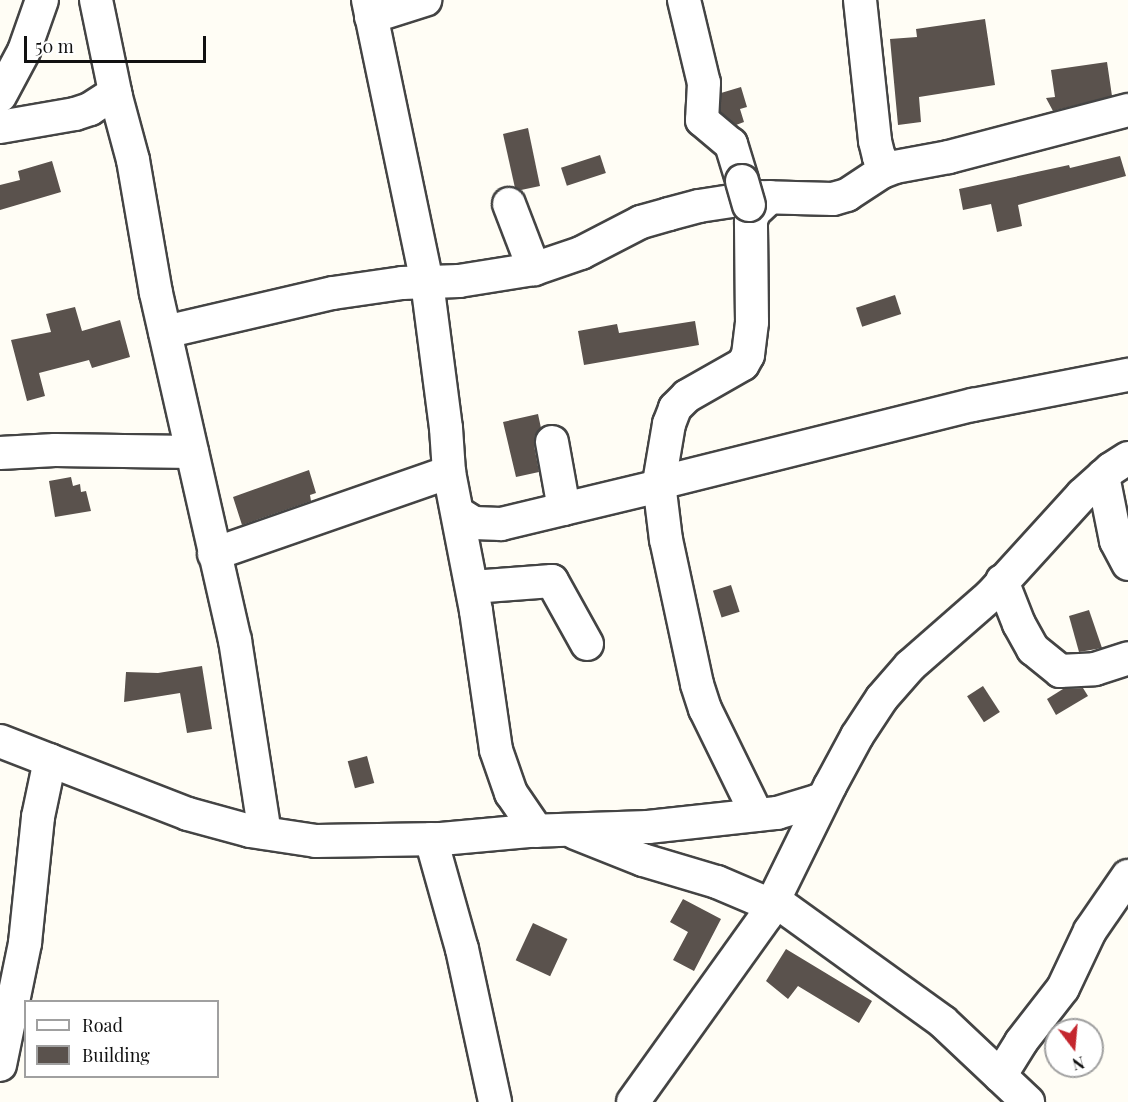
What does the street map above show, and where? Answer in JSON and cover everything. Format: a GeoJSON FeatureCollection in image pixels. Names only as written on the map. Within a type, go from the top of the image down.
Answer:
{"type":"FeatureCollection","features":[{"type":"Feature","properties":{"kind":"street"},"geometry":{"type":"LineString","coordinates":[[0,96],[24,51],[42,0]]}},
{"type":"Feature","properties":{"kind":"street"},"geometry":{"type":"LineString","coordinates":[[96,0],[115,93],[133,160],[144,236],[235,640],[265,833]]}},
{"type":"Feature","properties":{"kind":"street"},"geometry":{"type":"LineString","coordinates":[[425,0],[370,8],[427,282],[446,428],[449,472],[472,587],[493,731],[505,777],[520,810],[551,830],[717,882],[772,903],[943,1022],[1025,1101]]}},
{"type":"Feature","properties":{"kind":"street"},"geometry":{"type":"LineString","coordinates":[[684,0],[704,83],[702,120],[731,144],[754,194],[754,212],[751,221],[752,322],[748,355],[743,364],[687,396],[675,408],[669,424],[659,485],[666,540],[697,684],[705,709],[757,815]]}},
{"type":"Feature","properties":{"kind":"street"},"geometry":{"type":"LineString","coordinates":[[860,0],[879,165]]}},
{"type":"Feature","properties":{"kind":"street"},"geometry":{"type":"LineString","coordinates":[[0,127],[75,114],[90,109],[115,93]]}},
{"type":"Feature","properties":{"kind":"street"},"geometry":{"type":"LineString","coordinates":[[165,332],[333,293],[427,282],[459,281],[534,269],[581,253],[641,222],[699,206],[754,194],[833,199],[847,195],[879,165],[1037,135],[1128,110]]}},
{"type":"Feature","properties":{"kind":"street"},"geometry":{"type":"LineString","coordinates":[[509,204],[534,269]]}},
{"type":"Feature","properties":{"kind":"street"},"geometry":{"type":"LineString","coordinates":[[458,513],[474,523],[501,524],[973,405],[1128,375]]}},
{"type":"Feature","properties":{"kind":"street"},"geometry":{"type":"LineString","coordinates":[[552,442],[564,509]]}},
{"type":"Feature","properties":{"kind":"street"},"geometry":{"type":"LineString","coordinates":[[0,453],[55,450],[192,452]]}},
{"type":"Feature","properties":{"kind":"street"},"geometry":{"type":"LineString","coordinates":[[1116,467],[1116,541],[1128,564]]}},
{"type":"Feature","properties":{"kind":"street"},"geometry":{"type":"LineString","coordinates":[[633,1102],[707,1001],[772,903],[857,736],[882,698],[910,666],[1002,581],[1055,522],[1116,467]]}},
{"type":"Feature","properties":{"kind":"street"},"geometry":{"type":"LineString","coordinates":[[214,554],[449,472]]}},
{"type":"Feature","properties":{"kind":"street"},"geometry":{"type":"LineString","coordinates":[[472,587],[552,581],[587,644]]}},
{"type":"Feature","properties":{"kind":"street"},"geometry":{"type":"LineString","coordinates":[[1002,581],[1019,624],[1033,649],[1060,671],[1095,669],[1128,658]]}},
{"type":"Feature","properties":{"kind":"street"},"geometry":{"type":"LineString","coordinates":[[0,741],[106,780],[188,814],[265,833],[316,841],[431,839],[551,830],[648,827],[797,809],[824,799]]}},
{"type":"Feature","properties":{"kind":"street"},"geometry":{"type":"LineString","coordinates":[[0,1065],[23,955],[38,817],[50,760]]}},
{"type":"Feature","properties":{"kind":"street"},"geometry":{"type":"LineString","coordinates":[[480,834],[497,809],[505,777]]}},
{"type":"Feature","properties":{"kind":"street"},"geometry":{"type":"LineString","coordinates":[[431,839],[462,949],[495,1102]]}},
{"type":"Feature","properties":{"kind":"street"},"geometry":{"type":"LineString","coordinates":[[1000,1076],[1021,1042],[1063,988],[1090,931],[1128,876]]}},
{"type":"Feature","properties":{"kind":"building"},"geometry":{"type":"Polygon","coordinates":[[[985,19],[995,85],[919,97],[921,122],[898,125],[890,39],[917,37],[916,29],[985,19]]]}},
{"type":"Feature","properties":{"kind":"building"},"geometry":{"type":"Polygon","coordinates":[[[1107,62],[1112,96],[1053,111],[1046,98],[1055,97],[1051,70],[1107,62]]]}},
{"type":"Feature","properties":{"kind":"building"},"geometry":{"type":"Polygon","coordinates":[[[741,87],[747,107],[740,109],[744,122],[736,125],[720,112],[721,93],[741,87]]]}},
{"type":"Feature","properties":{"kind":"building"},"geometry":{"type":"Polygon","coordinates":[[[528,128],[540,186],[521,190],[515,188],[503,134],[528,128]]]}},
{"type":"Feature","properties":{"kind":"building"},"geometry":{"type":"Polygon","coordinates":[[[600,155],[606,173],[567,186],[561,168],[600,155]]]}},
{"type":"Feature","properties":{"kind":"building"},"geometry":{"type":"Polygon","coordinates":[[[1120,156],[1126,176],[1018,205],[1022,226],[997,232],[991,204],[963,210],[959,189],[1120,156]]]}},
{"type":"Feature","properties":{"kind":"building"},"geometry":{"type":"Polygon","coordinates":[[[52,161],[61,192],[0,210],[0,185],[20,180],[18,171],[52,161]]]}},
{"type":"Feature","properties":{"kind":"building"},"geometry":{"type":"Polygon","coordinates":[[[895,295],[901,314],[862,327],[856,308],[895,295]]]}},
{"type":"Feature","properties":{"kind":"building"},"geometry":{"type":"Polygon","coordinates":[[[75,307],[82,331],[120,320],[130,357],[92,368],[89,360],[39,373],[45,396],[27,401],[11,340],[51,332],[46,314],[75,307]]]}},
{"type":"Feature","properties":{"kind":"building"},"geometry":{"type":"Polygon","coordinates":[[[695,321],[699,345],[584,365],[578,331],[617,324],[619,333],[695,321]]]}},
{"type":"Feature","properties":{"kind":"building"},"geometry":{"type":"Polygon","coordinates":[[[538,414],[541,428],[535,435],[534,445],[539,472],[516,477],[503,422],[538,414]]]}},
{"type":"Feature","properties":{"kind":"building"},"geometry":{"type":"Polygon","coordinates":[[[309,470],[316,493],[310,495],[311,501],[242,525],[233,497],[309,470]]]}},
{"type":"Feature","properties":{"kind":"building"},"geometry":{"type":"Polygon","coordinates":[[[71,477],[73,486],[80,484],[81,492],[86,491],[91,511],[55,517],[49,481],[71,477]]]}},
{"type":"Feature","properties":{"kind":"building"},"geometry":{"type":"Polygon","coordinates":[[[731,585],[740,612],[722,618],[713,591],[731,585]]]}},
{"type":"Feature","properties":{"kind":"building"},"geometry":{"type":"Polygon","coordinates":[[[1089,610],[1102,648],[1079,652],[1069,616],[1089,610]]]}},
{"type":"Feature","properties":{"kind":"building"},"geometry":{"type":"Polygon","coordinates":[[[202,666],[212,729],[187,733],[180,693],[124,702],[126,672],[158,673],[202,666]]]}},
{"type":"Feature","properties":{"kind":"building"},"geometry":{"type":"Polygon","coordinates":[[[983,686],[1000,712],[984,722],[967,696],[983,686]]]}},
{"type":"Feature","properties":{"kind":"building"},"geometry":{"type":"Polygon","coordinates":[[[1083,688],[1088,696],[1056,715],[1047,699],[1063,689],[1083,688]]]}},
{"type":"Feature","properties":{"kind":"building"},"geometry":{"type":"Polygon","coordinates":[[[367,756],[374,783],[355,788],[348,761],[367,756]]]}},
{"type":"Feature","properties":{"kind":"building"},"geometry":{"type":"Polygon","coordinates":[[[683,899],[721,919],[694,971],[673,960],[688,932],[670,922],[683,899]]]}},
{"type":"Feature","properties":{"kind":"building"},"geometry":{"type":"Polygon","coordinates":[[[533,923],[567,939],[550,976],[516,960],[533,923]]]}},
{"type":"Feature","properties":{"kind":"building"},"geometry":{"type":"Polygon","coordinates":[[[786,949],[872,1001],[859,1023],[798,986],[788,999],[766,981],[786,949]]]}}]}
